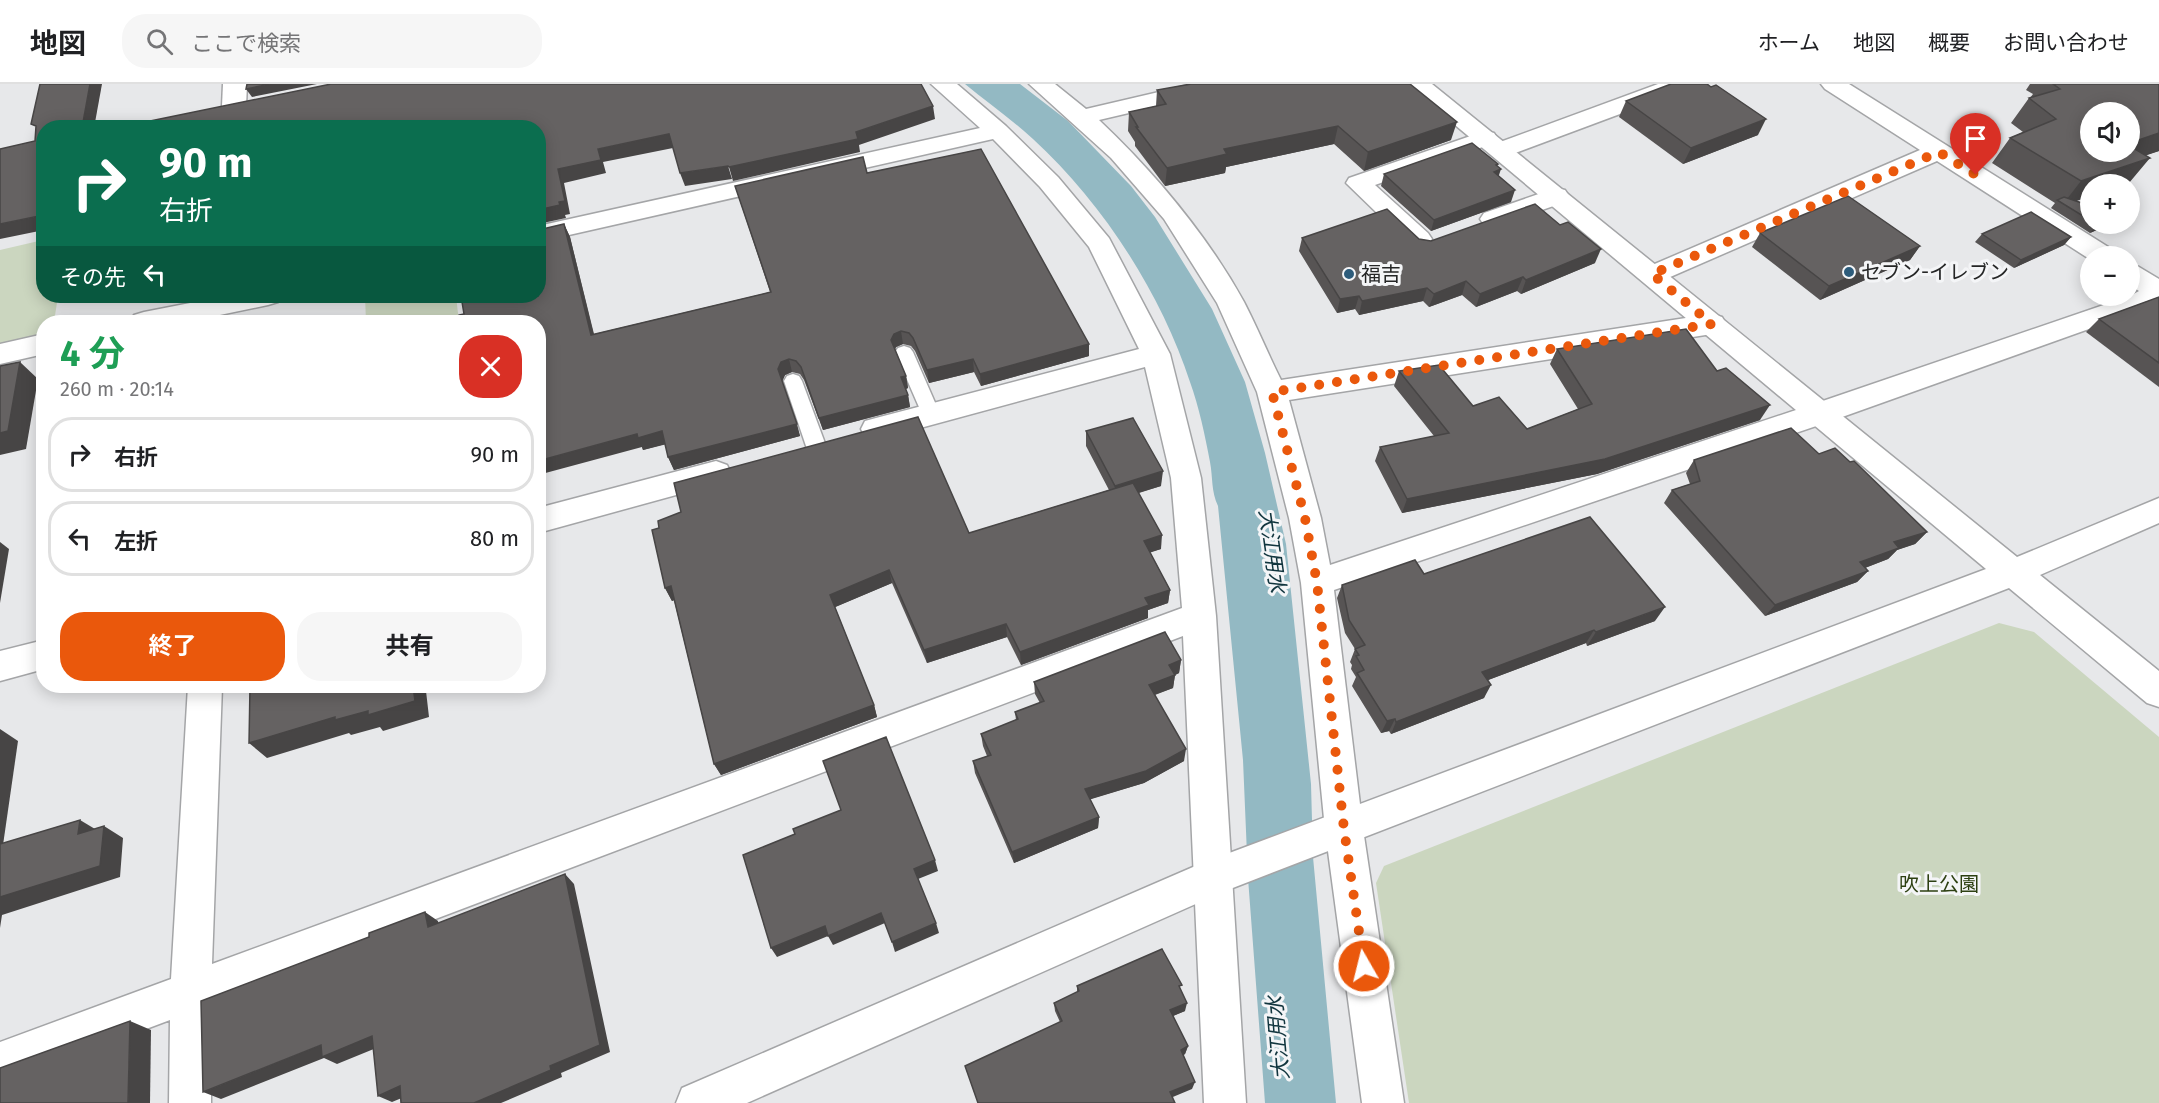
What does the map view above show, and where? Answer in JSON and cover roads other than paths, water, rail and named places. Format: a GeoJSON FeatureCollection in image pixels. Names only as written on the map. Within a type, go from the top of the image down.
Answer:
{"type":"FeatureCollection","features":[{"type":"Feature","properties":{"kind":"street"},"geometry":{"type":"LineString","coordinates":[[234,114],[235,84]]}},
{"type":"Feature","properties":{"kind":"street"},"geometry":{"type":"LineString","coordinates":[[943,84],[998,131],[1049,182],[1100,244],[1156,354],[1186,478],[1199,616],[1221,875],[1226,1103]]}},
{"type":"Feature","properties":{"kind":"street"},"geometry":{"type":"LineString","coordinates":[[1041,84],[1082,117],[1120,153],[1173,214],[1230,302],[1272,392],[1305,518],[1317,583],[1340,830],[1383,1103]]}},
{"type":"Feature","properties":{"kind":"street"},"geometry":{"type":"LineString","coordinates":[[1082,117],[1223,84]]}},
{"type":"Feature","properties":{"kind":"street"},"geometry":{"type":"LineString","coordinates":[[1418,84],[2159,692]]}},
{"type":"Feature","properties":{"kind":"street"},"geometry":{"type":"LineString","coordinates":[[1556,196],[1426,245],[1358,183],[1493,144],[1678,84]]}},
{"type":"Feature","properties":{"kind":"street"},"geometry":{"type":"LineString","coordinates":[[1833,84],[2088,246]]}},
{"type":"Feature","properties":{"kind":"street"},"geometry":{"type":"LineString","coordinates":[[546,232],[998,131]]}},
{"type":"Feature","properties":{"kind":"street"},"geometry":{"type":"LineString","coordinates":[[1652,274],[1939,152]]}},
{"type":"Feature","properties":{"kind":"street"},"geometry":{"type":"LineString","coordinates":[[2140,280],[2159,292]]}},
{"type":"Feature","properties":{"kind":"street"},"geometry":{"type":"LineString","coordinates":[[1317,583],[1821,413],[2159,292]]}},
{"type":"Feature","properties":{"kind":"street"},"geometry":{"type":"LineString","coordinates":[[184,315],[242,303]]}},
{"type":"Feature","properties":{"kind":"street"},"geometry":{"type":"LineString","coordinates":[[1272,392],[1712,324]]}},
{"type":"Feature","properties":{"kind":"street"},"geometry":{"type":"LineString","coordinates":[[0,354],[36,346]]}},
{"type":"Feature","properties":{"kind":"street"},"geometry":{"type":"LineString","coordinates":[[804,449],[1156,354]]}},
{"type":"Feature","properties":{"kind":"street"},"geometry":{"type":"LineString","coordinates":[[546,519],[747,465]]}},
{"type":"Feature","properties":{"kind":"street"},"geometry":{"type":"LineString","coordinates":[[697,1103],[1221,875],[2014,572],[2159,510]]}},
{"type":"Feature","properties":{"kind":"street"},"geometry":{"type":"LineString","coordinates":[[0,1063],[1199,616]]}},
{"type":"Feature","properties":{"kind":"street"},"geometry":{"type":"LineString","coordinates":[[0,666],[36,656]]}},
{"type":"Feature","properties":{"kind":"street"},"geometry":{"type":"LineString","coordinates":[[190,1103],[191,992],[206,693]]}},
{"type":"Feature","properties":{"kind":"lane"},"geometry":{"type":"LineString","coordinates":[[904,352],[931,414]]}},
{"type":"Feature","properties":{"kind":"lane"},"geometry":{"type":"LineString","coordinates":[[793,381],[804,449]]}},
{"type":"Feature","properties":{"kind":"water","name":"大江用水"},"geometry":{"type":"Polygon","coordinates":[[[965,84],[1020,84],[1068,121],[1131,186],[1155,217],[1212,309],[1245,382],[1265,453],[1286,544],[1311,784],[1313,857],[1336,1103],[1265,1103],[1248,878],[1243,760],[1218,506],[1213,490],[1204,431],[1178,349],[1163,315],[1127,251],[1083,191],[1033,139],[965,84]]]}},
{"type":"Feature","properties":{"kind":"place","name":"セブン-イレブン"},"geometry":{"type":"Point","coordinates":[1849,272]}},
{"type":"Feature","properties":{"kind":"place","name":"福吉"},"geometry":{"type":"Point","coordinates":[1349,274]}},
{"type":"Feature","properties":{"kind":"park label","name":"吹上公園"},"geometry":{"type":"Point","coordinates":[1939,884]}}]}
